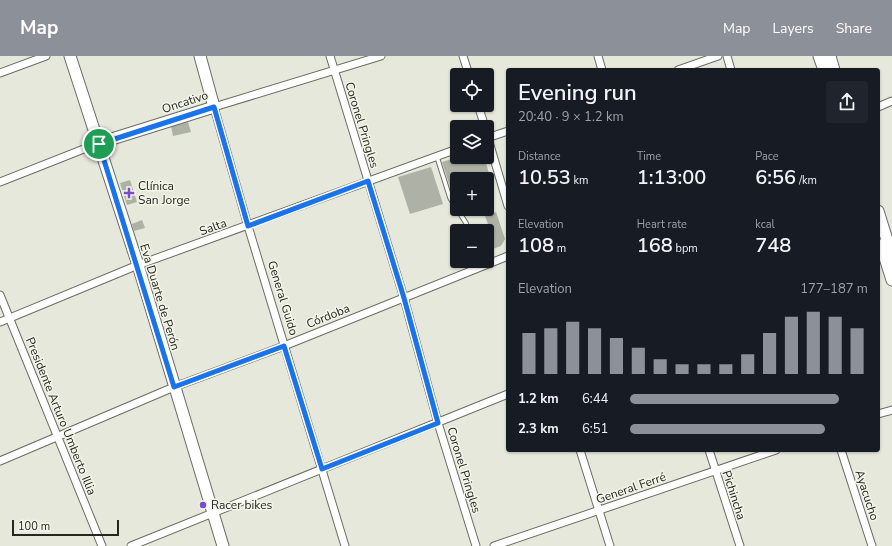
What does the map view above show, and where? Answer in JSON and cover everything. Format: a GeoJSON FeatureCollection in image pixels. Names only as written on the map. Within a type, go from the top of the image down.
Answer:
{"type":"FeatureCollection","features":[{"type":"Feature","properties":{"kind":"main road","name":"Eva Duarte de Perón"},"geometry":{"type":"LineString","coordinates":[[70,56],[138,266],[224,546]]}},
{"type":"Feature","properties":{"kind":"main road","name":"General Guido"},"geometry":{"type":"LineString","coordinates":[[200,56],[214,107]]}},
{"type":"Feature","properties":{"kind":"main road"},"geometry":{"type":"LineString","coordinates":[[819,56],[823,68]]}},
{"type":"Feature","properties":{"kind":"main road"},"geometry":{"type":"LineString","coordinates":[[830,56],[833,68]]}},
{"type":"Feature","properties":{"kind":"main road","name":"Oncativo"},"geometry":{"type":"LineString","coordinates":[[99,144],[214,107]]}},
{"type":"Feature","properties":{"kind":"main road"},"geometry":{"type":"LineString","coordinates":[[880,223],[892,280]]}},
{"type":"Feature","properties":{"kind":"main road"},"geometry":{"type":"LineString","coordinates":[[883,241],[892,256]]}},
{"type":"Feature","properties":{"kind":"street"},"geometry":{"type":"LineString","coordinates":[[0,73],[46,56]]}},
{"type":"Feature","properties":{"kind":"street","name":"Coronel Pringles"},"geometry":{"type":"LineString","coordinates":[[330,56],[404,298],[438,423],[476,546]]}},
{"type":"Feature","properties":{"kind":"street","name":"Oncativo"},"geometry":{"type":"LineString","coordinates":[[214,107],[381,56]]}},
{"type":"Feature","properties":{"kind":"street"},"geometry":{"type":"LineString","coordinates":[[463,56],[467,68]]}},
{"type":"Feature","properties":{"kind":"street"},"geometry":{"type":"LineString","coordinates":[[598,56],[601,68]]}},
{"type":"Feature","properties":{"kind":"street"},"geometry":{"type":"LineString","coordinates":[[684,68],[718,56]]}},
{"type":"Feature","properties":{"kind":"street"},"geometry":{"type":"LineString","coordinates":[[727,56],[730,68]]}},
{"type":"Feature","properties":{"kind":"street"},"geometry":{"type":"LineString","coordinates":[[880,106],[892,101]]}},
{"type":"Feature","properties":{"kind":"street","name":"General Guido"},"geometry":{"type":"LineString","coordinates":[[214,107],[248,226],[345,546]]}},
{"type":"Feature","properties":{"kind":"street"},"geometry":{"type":"LineString","coordinates":[[494,135],[506,131]]}},
{"type":"Feature","properties":{"kind":"street","name":"Oncativo"},"geometry":{"type":"LineString","coordinates":[[0,182],[99,144]]}},
{"type":"Feature","properties":{"kind":"street","name":"Salta"},"geometry":{"type":"LineString","coordinates":[[0,322],[138,266],[450,152]]}},
{"type":"Feature","properties":{"kind":"street"},"geometry":{"type":"LineString","coordinates":[[494,160],[506,199]]}},
{"type":"Feature","properties":{"kind":"street","name":"Córdoba"},"geometry":{"type":"LineString","coordinates":[[494,260],[506,257]]}},
{"type":"Feature","properties":{"kind":"street","name":"Córdoba"},"geometry":{"type":"LineString","coordinates":[[0,461],[174,387],[284,346],[404,298],[469,268]]}},
{"type":"Feature","properties":{"kind":"street","name":"Presidente Arturo Umberto Illia"},"geometry":{"type":"LineString","coordinates":[[0,295],[102,546]]}},
{"type":"Feature","properties":{"kind":"street"},"geometry":{"type":"LineString","coordinates":[[131,546],[506,395]]}},
{"type":"Feature","properties":{"kind":"street"},"geometry":{"type":"LineString","coordinates":[[880,413],[892,410]]}},
{"type":"Feature","properties":{"kind":"street"},"geometry":{"type":"LineString","coordinates":[[581,452],[610,546]]}},
{"type":"Feature","properties":{"kind":"street","name":"Pichincha"},"geometry":{"type":"LineString","coordinates":[[710,452],[740,546]]}},
{"type":"Feature","properties":{"kind":"street","name":"General Ferré"},"geometry":{"type":"LineString","coordinates":[[494,546],[770,452]]}},
{"type":"Feature","properties":{"kind":"street","name":"Ayacucho"},"geometry":{"type":"LineString","coordinates":[[842,452],[872,546]]}},
{"type":"Feature","properties":{"kind":"lane"},"geometry":{"type":"LineString","coordinates":[[436,157],[450,198],[466,224]]}},
{"type":"Feature","properties":{"kind":"building"},"geometry":{"type":"Polygon","coordinates":[[[188,122],[191,132],[173,136],[171,126],[188,122]]]}},
{"type":"Feature","properties":{"kind":"building"},"geometry":{"type":"Polygon","coordinates":[[[450,160],[450,164],[486,164],[489,172],[450,172],[450,187],[442,162],[450,160]]]}},
{"type":"Feature","properties":{"kind":"building"},"geometry":{"type":"Polygon","coordinates":[[[431,167],[443,204],[410,214],[398,177],[431,167]]]}},
{"type":"Feature","properties":{"kind":"building","name":"Clínica San Jorge"},"geometry":{"type":"Polygon","coordinates":[[[130,180],[137,202],[127,205],[120,183],[130,180]]]}},
{"type":"Feature","properties":{"kind":"building"},"geometry":{"type":"Polygon","coordinates":[[[496,212],[505,239],[501,246],[494,248],[494,224],[488,224],[485,216],[494,216],[494,213],[496,212]]]}},
{"type":"Feature","properties":{"kind":"building"},"geometry":{"type":"Polygon","coordinates":[[[142,220],[145,228],[134,231],[132,224],[142,220]]]}},
{"type":"Feature","properties":{"kind":"place","name":"Clínica San Jorge"},"geometry":{"type":"Point","coordinates":[129,193]}},
{"type":"Feature","properties":{"kind":"place","name":"Racer bikes"},"geometry":{"type":"Point","coordinates":[203,505]}},
{"type":"Feature","properties":{"kind":"route"},"geometry":{"type":"LineString","coordinates":[[214,107],[248,226],[368,181],[404,298],[438,423],[322,469],[284,346],[174,387],[138,266],[99,144],[214,107]]}}]}
